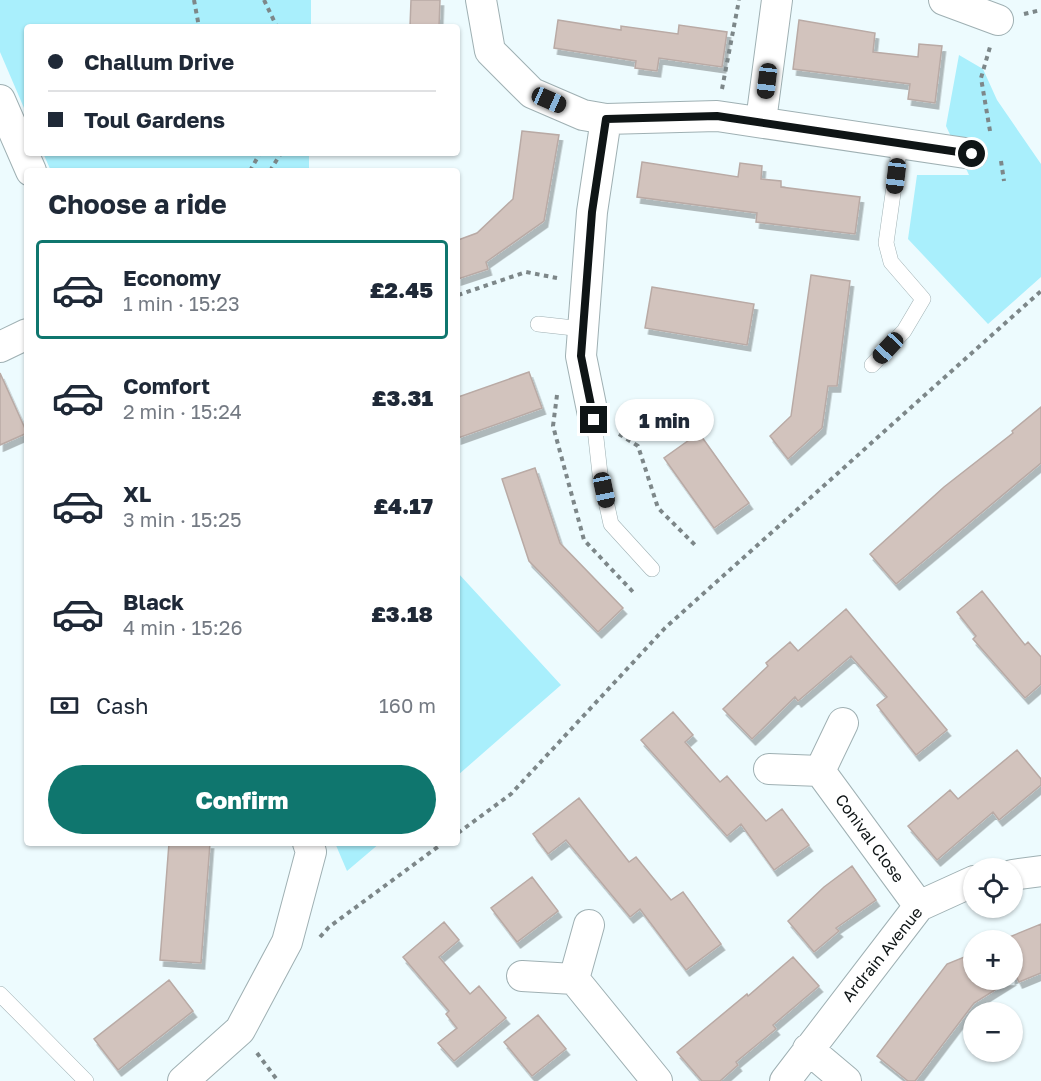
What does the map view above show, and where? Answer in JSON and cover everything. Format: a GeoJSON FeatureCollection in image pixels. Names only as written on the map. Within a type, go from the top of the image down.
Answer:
{"type":"FeatureCollection","features":[{"type":"Feature","properties":{"kind":"street"},"geometry":{"type":"LineString","coordinates":[[481,0],[490,51],[532,93],[583,115],[606,119],[717,116],[972,154]]}},
{"type":"Feature","properties":{"kind":"street"},"geometry":{"type":"LineString","coordinates":[[761,121],[777,0]]}},
{"type":"Feature","properties":{"kind":"street"},"geometry":{"type":"LineString","coordinates":[[944,0],[998,20]]}},
{"type":"Feature","properties":{"kind":"street"},"geometry":{"type":"LineString","coordinates":[[0,100],[24,155]]}},
{"type":"Feature","properties":{"kind":"street"},"geometry":{"type":"LineString","coordinates":[[594,420],[581,356],[592,212],[606,119]]}},
{"type":"Feature","properties":{"kind":"street"},"geometry":{"type":"LineString","coordinates":[[0,347],[24,335]]}},
{"type":"Feature","properties":{"kind":"street"},"geometry":{"type":"LineString","coordinates":[[769,769],[820,771],[843,723]]}},
{"type":"Feature","properties":{"kind":"street","name":"Conival Close"},"geometry":{"type":"LineString","coordinates":[[820,771],[919,906]]}},
{"type":"Feature","properties":{"kind":"street"},"geometry":{"type":"LineString","coordinates":[[183,1081],[240,1030],[287,942],[311,852],[309,846]]}},
{"type":"Feature","properties":{"kind":"street"},"geometry":{"type":"LineString","coordinates":[[1023,873],[1041,871]]}},
{"type":"Feature","properties":{"kind":"street","name":"Ardrain Avenue"},"geometry":{"type":"LineString","coordinates":[[784,1081],[919,906],[963,886]]}},
{"type":"Feature","properties":{"kind":"street"},"geometry":{"type":"LineString","coordinates":[[574,978],[589,925]]}},
{"type":"Feature","properties":{"kind":"street"},"geometry":{"type":"LineString","coordinates":[[522,976],[574,978],[657,1081]]}},
{"type":"Feature","properties":{"kind":"street"},"geometry":{"type":"LineString","coordinates":[[808,1049],[846,1081]]}},
{"type":"Feature","properties":{"kind":"lane"},"geometry":{"type":"LineString","coordinates":[[872,365],[904,331],[923,299],[891,262],[886,243],[900,144]]}},
{"type":"Feature","properties":{"kind":"lane"},"geometry":{"type":"LineString","coordinates":[[538,324],[583,329]]}},
{"type":"Feature","properties":{"kind":"lane"},"geometry":{"type":"LineString","coordinates":[[594,420],[600,474],[611,524],[652,569]]}},
{"type":"Feature","properties":{"kind":"lane"},"geometry":{"type":"LineString","coordinates":[[0,994],[50,1042],[86,1081]]}},
{"type":"Feature","properties":{"kind":"path"},"geometry":{"type":"LineString","coordinates":[[194,0],[198,24]]}},
{"type":"Feature","properties":{"kind":"path"},"geometry":{"type":"LineString","coordinates":[[264,0],[276,24]]}},
{"type":"Feature","properties":{"kind":"path"},"geometry":{"type":"LineString","coordinates":[[717,116],[739,0]]}},
{"type":"Feature","properties":{"kind":"path"},"geometry":{"type":"LineString","coordinates":[[972,154],[994,149],[981,78],[998,20]]}},
{"type":"Feature","properties":{"kind":"path"},"geometry":{"type":"LineString","coordinates":[[460,294],[526,272],[558,279],[559,268]]}},
{"type":"Feature","properties":{"kind":"path"},"geometry":{"type":"LineString","coordinates":[[460,832],[511,794],[665,628],[1041,291]]}},
{"type":"Feature","properties":{"kind":"path"},"geometry":{"type":"LineString","coordinates":[[594,420],[638,446],[658,508],[695,545]]}},
{"type":"Feature","properties":{"kind":"path"},"geometry":{"type":"LineString","coordinates":[[314,944],[328,927],[439,846]]}},
{"type":"Feature","properties":{"kind":"shaded area"},"geometry":{"type":"Polygon","coordinates":[[[0,0],[311,0],[311,24],[24,24],[24,108],[0,52],[0,0]]]}},
{"type":"Feature","properties":{"kind":"shaded area"},"geometry":{"type":"Polygon","coordinates":[[[959,55],[983,69],[997,100],[1041,164],[1041,277],[988,324],[908,239],[917,175],[969,175],[946,126],[959,55]]]}},
{"type":"Feature","properties":{"kind":"shaded area"},"geometry":{"type":"Polygon","coordinates":[[[44,156],[309,156],[309,168],[50,168],[44,156]]]}},
{"type":"Feature","properties":{"kind":"shaded area"},"geometry":{"type":"Polygon","coordinates":[[[460,575],[561,685],[460,773],[460,575]]]}},
{"type":"Feature","properties":{"kind":"shaded area"},"geometry":{"type":"Polygon","coordinates":[[[336,846],[376,846],[347,871],[336,846]]]}},
{"type":"Feature","properties":{"kind":"building"},"geometry":{"type":"Polygon","coordinates":[[[411,0],[440,0],[439,24],[410,24],[411,0]]]}},
{"type":"Feature","properties":{"kind":"building"},"geometry":{"type":"Polygon","coordinates":[[[558,20],[621,30],[621,26],[678,34],[679,25],[727,32],[722,67],[659,58],[657,71],[635,68],[636,61],[554,48],[558,20]]]}},
{"type":"Feature","properties":{"kind":"building"},"geometry":{"type":"Polygon","coordinates":[[[799,20],[875,33],[873,52],[918,57],[919,44],[942,46],[935,103],[908,99],[910,84],[793,69],[799,20]]]}},
{"type":"Feature","properties":{"kind":"building"},"geometry":{"type":"Polygon","coordinates":[[[522,131],[559,135],[544,221],[486,262],[488,269],[460,278],[460,239],[477,233],[513,199],[522,131]]]}},
{"type":"Feature","properties":{"kind":"building"},"geometry":{"type":"Polygon","coordinates":[[[642,162],[738,177],[740,163],[762,166],[761,179],[781,181],[781,187],[860,197],[855,234],[756,222],[757,213],[637,197],[642,162]]]}},
{"type":"Feature","properties":{"kind":"building"},"geometry":{"type":"Polygon","coordinates":[[[811,275],[850,281],[837,386],[828,386],[822,428],[788,459],[770,436],[791,416],[811,275]]]}},
{"type":"Feature","properties":{"kind":"building"},"geometry":{"type":"Polygon","coordinates":[[[652,287],[754,304],[747,345],[645,328],[652,287]]]}},
{"type":"Feature","properties":{"kind":"building"},"geometry":{"type":"Polygon","coordinates":[[[529,372],[542,408],[460,437],[460,396],[529,372]]]}},
{"type":"Feature","properties":{"kind":"building"},"geometry":{"type":"Polygon","coordinates":[[[0,373],[24,426],[24,434],[0,445],[0,373]]]}},
{"type":"Feature","properties":{"kind":"building"},"geometry":{"type":"Polygon","coordinates":[[[1041,407],[1041,463],[896,584],[870,554],[944,487],[1013,433],[1012,431],[1041,407]]]}},
{"type":"Feature","properties":{"kind":"building"},"geometry":{"type":"Polygon","coordinates":[[[699,433],[749,503],[714,528],[664,458],[699,433]]]}},
{"type":"Feature","properties":{"kind":"building"},"geometry":{"type":"Polygon","coordinates":[[[535,468],[560,543],[623,608],[598,632],[529,561],[502,479],[535,468]]]}},
{"type":"Feature","properties":{"kind":"building"},"geometry":{"type":"Polygon","coordinates":[[[982,591],[1025,645],[1028,642],[1041,657],[1041,684],[1025,698],[973,639],[976,636],[957,612],[982,591]]]}},
{"type":"Feature","properties":{"kind":"building"},"geometry":{"type":"Polygon","coordinates":[[[846,609],[947,730],[916,755],[877,705],[887,697],[851,656],[798,701],[795,697],[752,739],[723,709],[768,666],[766,663],[790,642],[798,651],[846,609]]]}},
{"type":"Feature","properties":{"kind":"building"},"geometry":{"type":"Polygon","coordinates":[[[673,712],[693,735],[685,742],[720,782],[727,776],[766,821],[782,809],[809,845],[774,870],[741,824],[727,836],[641,740],[673,712]]]}},
{"type":"Feature","properties":{"kind":"building"},"geometry":{"type":"Polygon","coordinates":[[[1017,750],[1041,779],[1041,785],[999,820],[993,812],[937,860],[908,826],[950,790],[958,799],[1017,750]]]}},
{"type":"Feature","properties":{"kind":"building"},"geometry":{"type":"Polygon","coordinates":[[[579,798],[629,862],[636,857],[671,900],[683,892],[721,944],[686,970],[640,909],[630,917],[566,840],[548,854],[533,834],[579,798]]]}},
{"type":"Feature","properties":{"kind":"building"},"geometry":{"type":"Polygon","coordinates":[[[169,846],[210,846],[201,963],[160,960],[169,846]]]}},
{"type":"Feature","properties":{"kind":"building"},"geometry":{"type":"Polygon","coordinates":[[[852,866],[876,900],[836,928],[839,931],[814,952],[788,921],[824,887],[852,866]]]}},
{"type":"Feature","properties":{"kind":"building"},"geometry":{"type":"Polygon","coordinates":[[[532,877],[558,911],[517,942],[491,908],[532,877]]]}},
{"type":"Feature","properties":{"kind":"building"},"geometry":{"type":"Polygon","coordinates":[[[444,922],[459,940],[439,957],[470,994],[479,986],[506,1018],[454,1061],[438,1043],[457,1028],[446,1014],[449,1011],[403,957],[444,922]]]}},
{"type":"Feature","properties":{"kind":"building"},"geometry":{"type":"Polygon","coordinates":[[[1041,924],[1041,973],[1023,980],[1023,931],[1041,924]]]}},
{"type":"Feature","properties":{"kind":"building"},"geometry":{"type":"Polygon","coordinates":[[[793,957],[819,986],[773,1025],[776,1029],[736,1062],[738,1065],[720,1081],[702,1081],[677,1052],[793,957]]]}},
{"type":"Feature","properties":{"kind":"building"},"geometry":{"type":"Polygon","coordinates":[[[963,957],[963,990],[995,990],[976,1002],[963,1002],[963,1018],[915,1081],[908,1081],[877,1056],[947,964],[963,957]]]}},
{"type":"Feature","properties":{"kind":"building"},"geometry":{"type":"Polygon","coordinates":[[[169,980],[193,1011],[118,1070],[94,1039],[169,980]]]}},
{"type":"Feature","properties":{"kind":"building"},"geometry":{"type":"Polygon","coordinates":[[[538,1015],[566,1049],[532,1076],[504,1042],[538,1015]]]}},
{"type":"Feature","properties":{"kind":"route"},"geometry":{"type":"LineString","coordinates":[[594,420],[581,356],[592,212],[606,119],[717,116],[972,154]]}}]}
